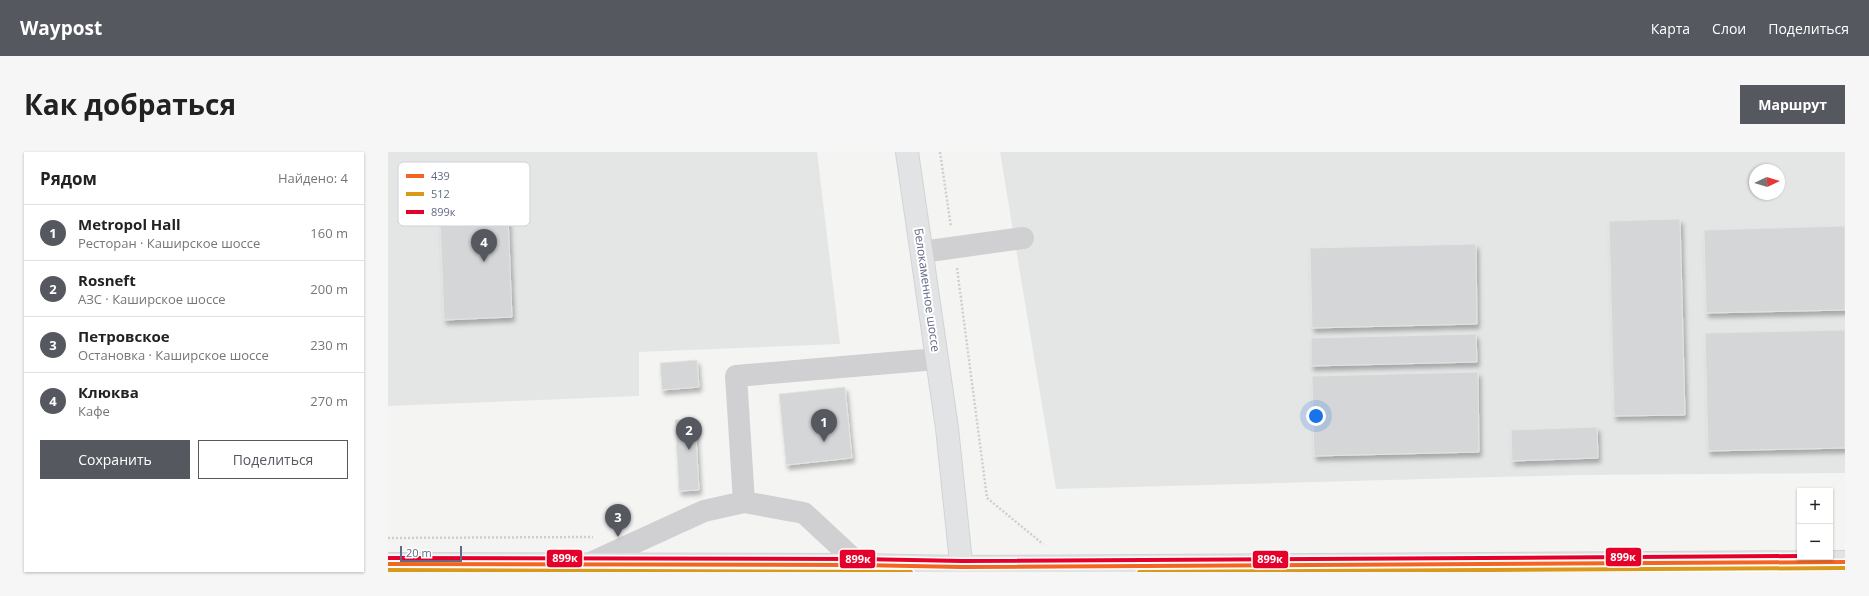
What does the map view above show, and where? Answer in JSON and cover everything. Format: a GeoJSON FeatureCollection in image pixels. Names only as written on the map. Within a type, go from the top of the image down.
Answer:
{"type":"FeatureCollection","features":[{"type":"Feature","properties":{"kind":"main road","name":"Белокаменное шоссе"},"geometry":{"type":"LineString","coordinates":[[907,152],[947,428],[962,570]]}},
{"type":"Feature","properties":{"kind":"main road"},"geometry":{"type":"LineString","coordinates":[[388,564],[860,565],[962,570],[1845,562]]}},
{"type":"Feature","properties":{"kind":"lane"},"geometry":{"type":"LineString","coordinates":[[922,252],[1023,238]]}},
{"type":"Feature","properties":{"kind":"lane"},"geometry":{"type":"LineString","coordinates":[[744,502],[736,376],[937,359]]}},
{"type":"Feature","properties":{"kind":"lane"},"geometry":{"type":"LineString","coordinates":[[586,565],[704,511],[744,502],[804,513],[860,565]]}},
{"type":"Feature","properties":{"kind":"path"},"geometry":{"type":"LineString","coordinates":[[940,152],[987,498],[1044,545]]}},
{"type":"Feature","properties":{"kind":"path"},"geometry":{"type":"LineString","coordinates":[[388,538],[594,537]]}},
{"type":"Feature","properties":{"kind":"shaded area"},"geometry":{"type":"Polygon","coordinates":[[[388,152],[817,152],[840,344],[639,352],[639,396],[388,406],[388,152]]]}},
{"type":"Feature","properties":{"kind":"shaded area"},"geometry":{"type":"Polygon","coordinates":[[[1000,152],[1845,152],[1845,473],[1577,475],[1056,489],[1000,152]]]}},
{"type":"Feature","properties":{"kind":"building"},"geometry":{"type":"Polygon","coordinates":[[[1680,219],[1685,415],[1614,416],[1609,221],[1680,219]]]}},
{"type":"Feature","properties":{"kind":"building"},"geometry":{"type":"Polygon","coordinates":[[[440,226],[508,226],[512,317],[444,320],[440,226]]]}},
{"type":"Feature","properties":{"kind":"building"},"geometry":{"type":"Polygon","coordinates":[[[1845,226],[1845,310],[1706,313],[1704,230],[1845,226]]]}},
{"type":"Feature","properties":{"kind":"building"},"geometry":{"type":"Polygon","coordinates":[[[1476,244],[1477,324],[1312,328],[1310,248],[1476,244]]]}},
{"type":"Feature","properties":{"kind":"building"},"geometry":{"type":"Polygon","coordinates":[[[1845,330],[1845,448],[1708,451],[1705,333],[1845,330]]]}},
{"type":"Feature","properties":{"kind":"building"},"geometry":{"type":"Polygon","coordinates":[[[1476,334],[1477,362],[1311,366],[1311,338],[1476,334]]]}},
{"type":"Feature","properties":{"kind":"building"},"geometry":{"type":"Polygon","coordinates":[[[697,360],[699,387],[662,390],[660,363],[697,360]]]}},
{"type":"Feature","properties":{"kind":"building"},"geometry":{"type":"Polygon","coordinates":[[[1478,372],[1479,452],[1314,456],[1312,376],[1478,372]]]}},
{"type":"Feature","properties":{"kind":"building"},"geometry":{"type":"Polygon","coordinates":[[[845,387],[852,458],[786,465],[779,394],[845,387]]]}},
{"type":"Feature","properties":{"kind":"building"},"geometry":{"type":"Polygon","coordinates":[[[695,419],[699,490],[679,491],[675,420],[695,419]]]}},
{"type":"Feature","properties":{"kind":"building"},"geometry":{"type":"Polygon","coordinates":[[[1597,427],[1598,458],[1512,461],[1511,430],[1597,427]]]}},
{"type":"Feature","properties":{"kind":"transit line","name":"899к"},"geometry":{"type":"LineString","coordinates":[[388,558],[860,559],[962,561],[1797,556]]}},
{"type":"Feature","properties":{"kind":"transit line","name":"439"},"geometry":{"type":"LineString","coordinates":[[388,564],[860,565],[962,567],[1845,562]]}},
{"type":"Feature","properties":{"kind":"transit line","name":"512"},"geometry":{"type":"LineString","coordinates":[[1139,572],[1845,568]]}},
{"type":"Feature","properties":{"kind":"transit line","name":"512"},"geometry":{"type":"LineString","coordinates":[[388,570],[911,572]]}},
{"type":"Feature","properties":{"kind":"place","name":"Клюква"},"geometry":{"type":"Point","coordinates":[484,262]}},
{"type":"Feature","properties":{"kind":"place","name":"Metropol Hall"},"geometry":{"type":"Point","coordinates":[824,442]}},
{"type":"Feature","properties":{"kind":"place","name":"Rosneft"},"geometry":{"type":"Point","coordinates":[689,450]}},
{"type":"Feature","properties":{"kind":"place","name":"Петровское"},"geometry":{"type":"Point","coordinates":[618,537]}}]}
